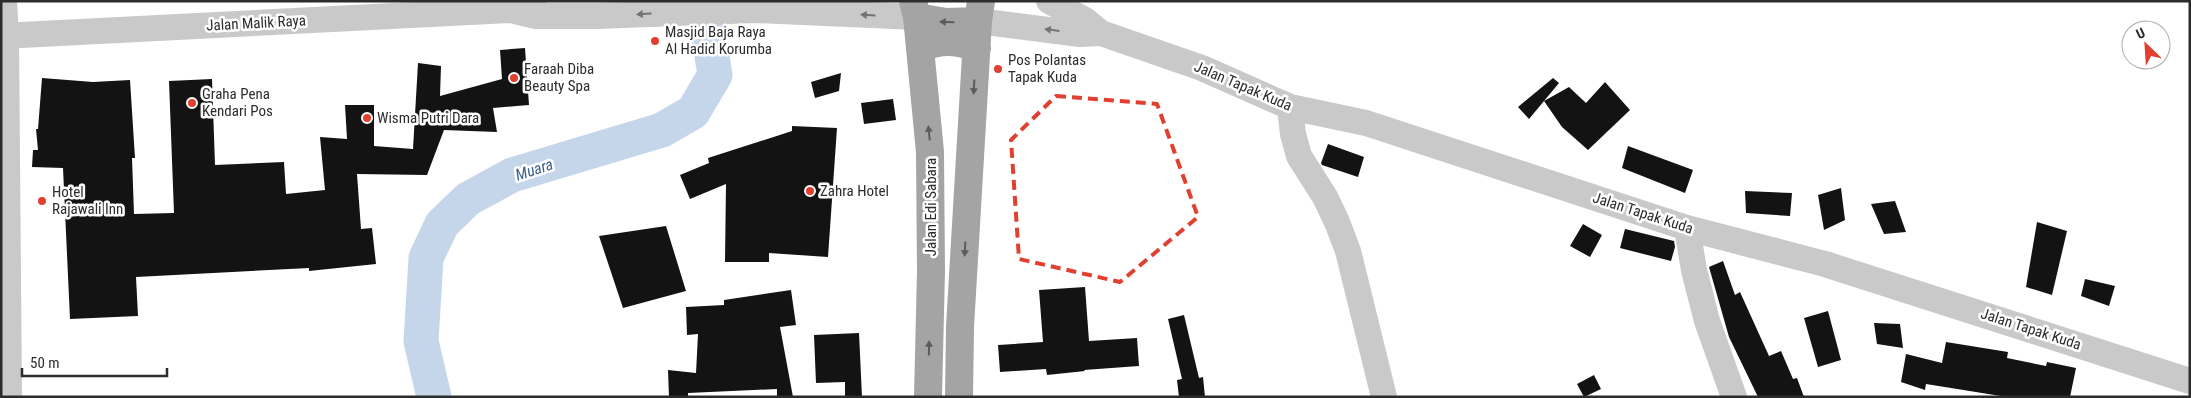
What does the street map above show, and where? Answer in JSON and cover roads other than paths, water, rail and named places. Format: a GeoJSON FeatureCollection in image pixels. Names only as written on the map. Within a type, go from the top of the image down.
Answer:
{"type":"FeatureCollection","features":[{"type":"Feature","properties":{"kind":"main road"},"geometry":{"type":"LineString","coordinates":[[915,9],[946,22],[980,11],[960,327],[959,397]]}},
{"type":"Feature","properties":{"kind":"main road","name":"Jalan Edi Sabara"},"geometry":{"type":"LineString","coordinates":[[915,9],[930,152],[931,272],[928,397]]}},
{"type":"Feature","properties":{"kind":"main road"},"geometry":{"type":"LineString","coordinates":[[920,48],[936,42],[958,41],[977,48]]}},
{"type":"Feature","properties":{"kind":"street"},"geometry":{"type":"LineString","coordinates":[[4,1],[9,397]]}},
{"type":"Feature","properties":{"kind":"street","name":"Jalan Tapak Kuda"},"geometry":{"type":"LineString","coordinates":[[1049,1],[1084,20],[1101,34]]}},
{"type":"Feature","properties":{"kind":"street","name":"Jalan Malik Raya"},"geometry":{"type":"LineString","coordinates":[[4,36],[522,5],[545,16],[915,9]]}},
{"type":"Feature","properties":{"kind":"street","name":"Jalan Tapak Kuda"},"geometry":{"type":"LineString","coordinates":[[980,11],[1080,34],[1101,34],[1202,68],[1290,107],[1366,124],[1687,228],[1825,264],[2190,381]]}},
{"type":"Feature","properties":{"kind":"street"},"geometry":{"type":"LineString","coordinates":[[1290,107],[1292,134],[1299,156],[1329,206],[1348,251],[1384,397]]}},
{"type":"Feature","properties":{"kind":"street"},"geometry":{"type":"LineString","coordinates":[[1687,228],[1694,270],[1707,321],[1734,397]]}},
{"type":"Feature","properties":{"kind":"waterway","name":"Muara"},"geometry":{"type":"LineString","coordinates":[[434,397],[421,341],[426,258],[442,224],[468,199],[512,175],[662,130],[693,112],[715,75],[703,1]]}},
{"type":"Feature","properties":{"kind":"place","name":"Masjid Baja Raya Al Hadid Korumba"},"geometry":{"type":"Point","coordinates":[655,41]}},
{"type":"Feature","properties":{"kind":"place","name":"Pos Polantas Tapak Kuda"},"geometry":{"type":"Point","coordinates":[998,69]}},
{"type":"Feature","properties":{"kind":"place","name":"Faraah Diba Beauty Spa"},"geometry":{"type":"Point","coordinates":[514,78]}},
{"type":"Feature","properties":{"kind":"place","name":"Graha Pena Kendari Pos"},"geometry":{"type":"Point","coordinates":[192,103]}},
{"type":"Feature","properties":{"kind":"place","name":"Wisma Putri Dara"},"geometry":{"type":"Point","coordinates":[367,118]}},
{"type":"Feature","properties":{"kind":"place","name":"Zahra Hotel"},"geometry":{"type":"Point","coordinates":[810,191]}},
{"type":"Feature","properties":{"kind":"place","name":"Hotel Rajawali Inn"},"geometry":{"type":"Point","coordinates":[42,201]}}]}
